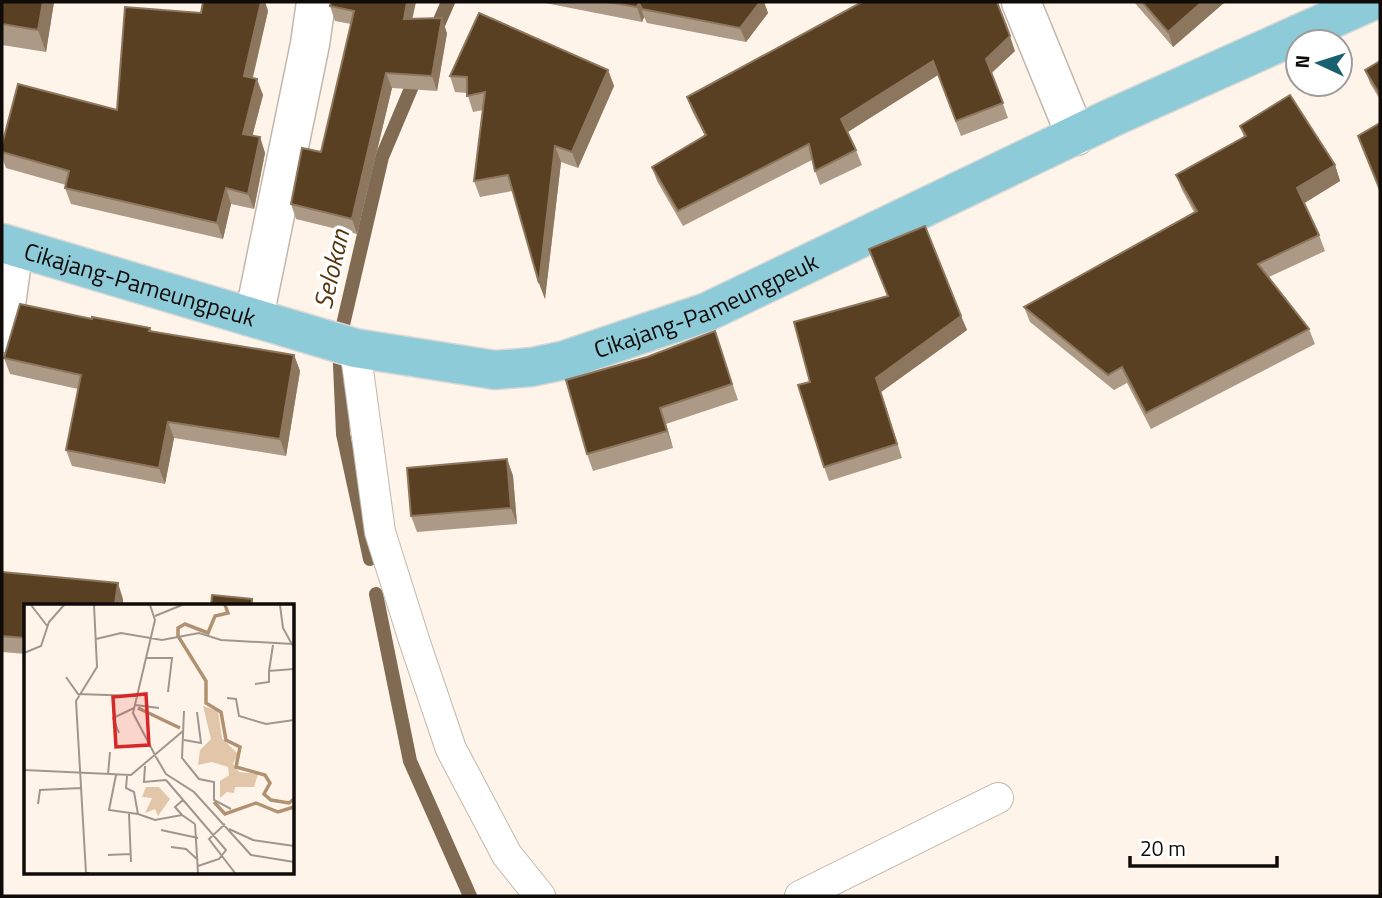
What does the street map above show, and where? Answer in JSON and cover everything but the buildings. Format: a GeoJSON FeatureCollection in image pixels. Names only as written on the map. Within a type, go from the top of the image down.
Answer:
{"type":"FeatureCollection","features":[{"type":"Feature","properties":{"kind":"main road","name":"Cikajang-Pameungpeuk"},"geometry":{"type":"LineString","coordinates":[[8,245],[341,343],[495,370],[565,360],[707,312],[1076,136],[1370,2]]}},
{"type":"Feature","properties":{"kind":"street"},"geometry":{"type":"LineString","coordinates":[[254,317],[310,44],[316,2]]}},
{"type":"Feature","properties":{"kind":"street"},"geometry":{"type":"LineString","coordinates":[[1021,2],[1076,136]]}},
{"type":"Feature","properties":{"kind":"street"},"geometry":{"type":"LineString","coordinates":[[2,333],[8,245]]}},
{"type":"Feature","properties":{"kind":"lane"},"geometry":{"type":"LineString","coordinates":[[341,343],[377,519],[451,749],[507,855],[540,896]]}},
{"type":"Feature","properties":{"kind":"lane"},"geometry":{"type":"LineString","coordinates":[[800,896],[998,797]]}},
{"type":"Feature","properties":{"kind":"waterway","name":"Selokan"},"geometry":{"type":"LineString","coordinates":[[434,34],[448,2]]}},
{"type":"Feature","properties":{"kind":"waterway","name":"Selokan"},"geometry":{"type":"LineString","coordinates":[[370,559],[343,434],[339,342],[382,157],[418,72]]}},
{"type":"Feature","properties":{"kind":"waterway","name":"Selokan"},"geometry":{"type":"LineString","coordinates":[[376,594],[410,761],[470,896]]}}]}
